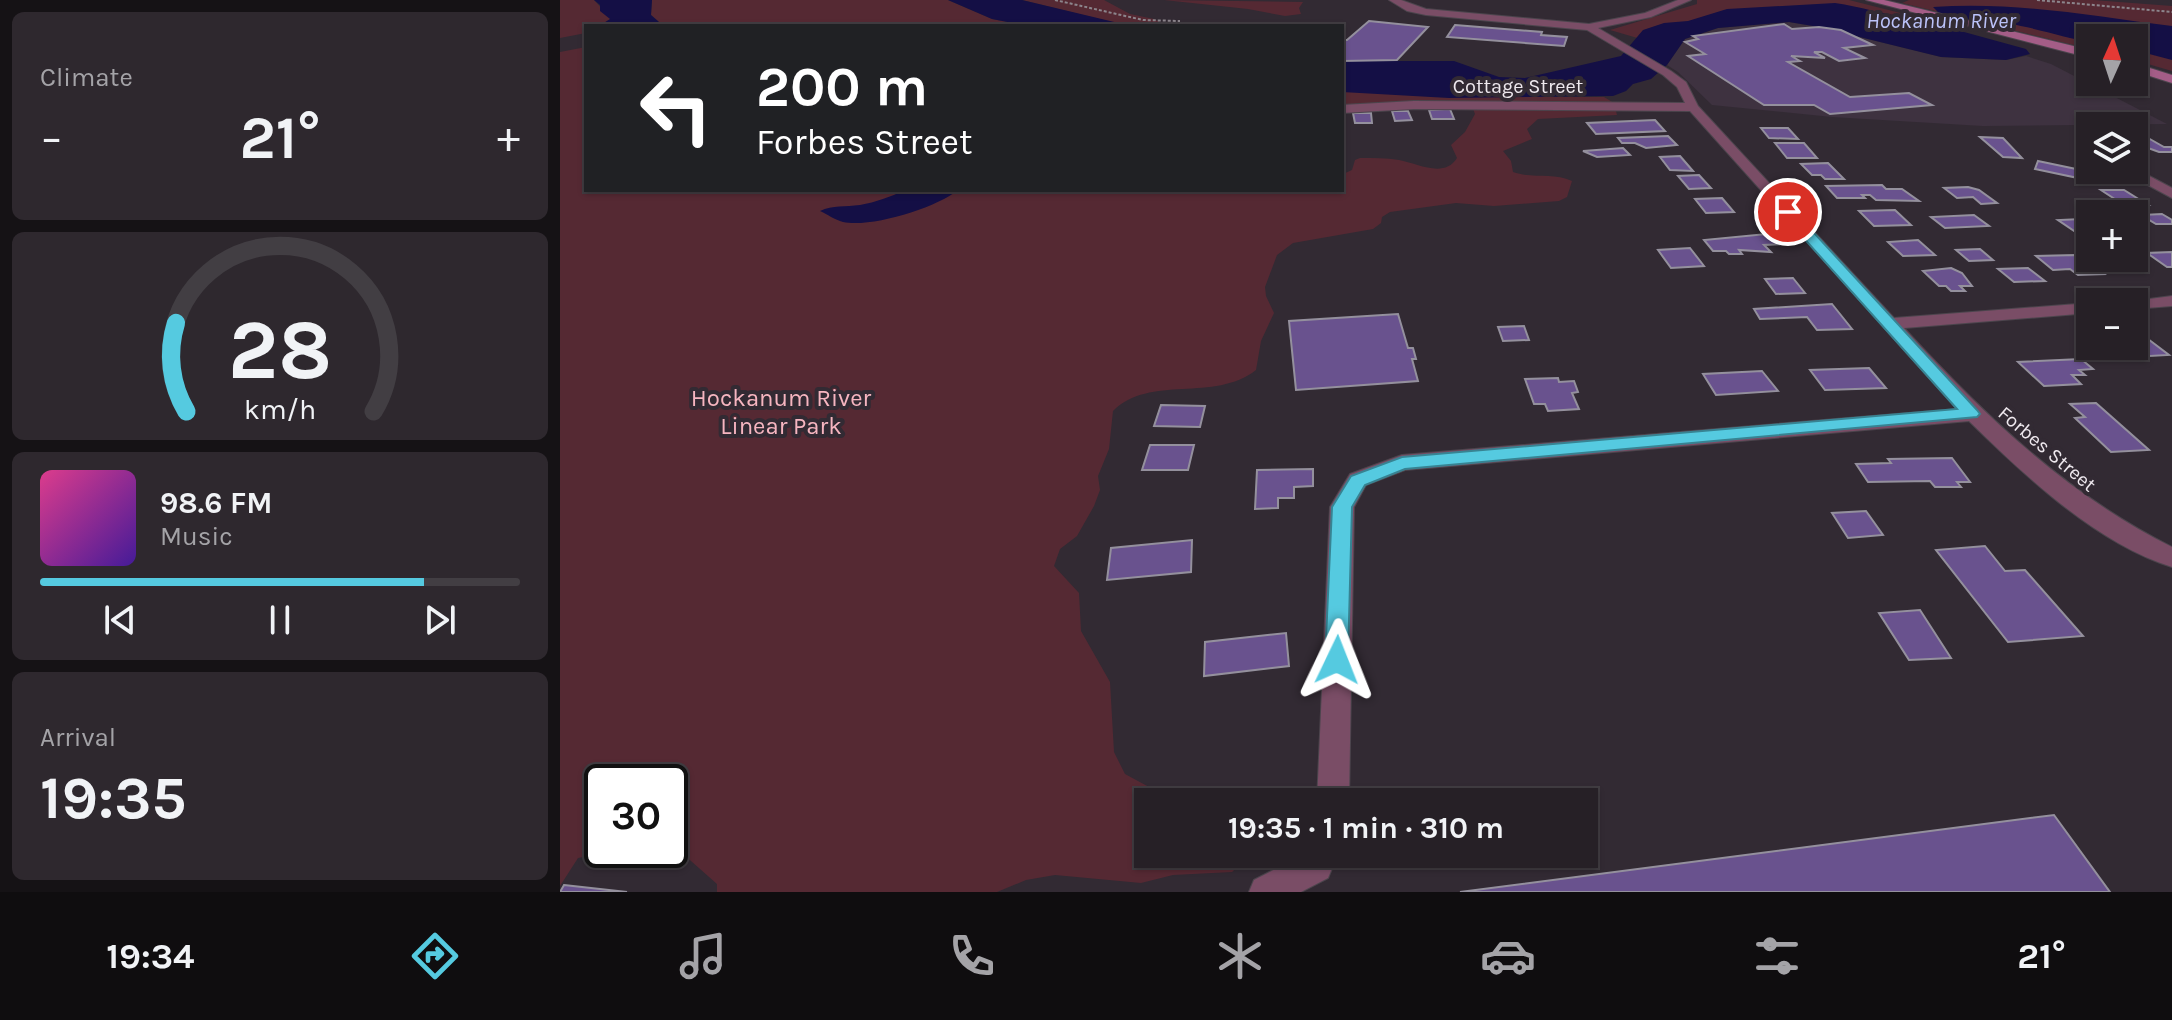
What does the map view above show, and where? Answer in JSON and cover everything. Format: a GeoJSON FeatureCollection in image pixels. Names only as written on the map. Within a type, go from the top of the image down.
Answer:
{"type":"FeatureCollection","features":[{"type":"Feature","properties":{"kind":"main road"},"geometry":{"type":"LineString","coordinates":[[1871,0],[2076,50]]}},
{"type":"Feature","properties":{"kind":"main road"},"geometry":{"type":"LineString","coordinates":[[2148,71],[2172,79]]}},
{"type":"Feature","properties":{"kind":"street","name":"Forbes Street"},"geometry":{"type":"LineString","coordinates":[[1394,0],[1410,9],[1426,12],[1561,22],[1589,27],[1662,70],[1682,85],[1693,107],[1971,414],[2070,501],[2138,542],[2172,558]]}},
{"type":"Feature","properties":{"kind":"street"},"geometry":{"type":"LineString","coordinates":[[1589,27],[1648,15],[1686,0]]}},
{"type":"Feature","properties":{"kind":"street","name":"Cottage Street"},"geometry":{"type":"LineString","coordinates":[[1344,109],[1414,105],[1693,107]]}},
{"type":"Feature","properties":{"kind":"street"},"geometry":{"type":"LineString","coordinates":[[2148,181],[2172,194]]}},
{"type":"Feature","properties":{"kind":"street"},"geometry":{"type":"LineString","coordinates":[[2148,303],[2172,301]]}},
{"type":"Feature","properties":{"kind":"street"},"geometry":{"type":"LineString","coordinates":[[1890,324],[2076,309]]}},
{"type":"Feature","properties":{"kind":"street"},"geometry":{"type":"LineString","coordinates":[[1333,788],[1342,507],[1358,480],[1402,463],[1971,414]]}},
{"type":"Feature","properties":{"kind":"street"},"geometry":{"type":"LineString","coordinates":[[1266,892],[1312,868]]}},
{"type":"Feature","properties":{"kind":"path"},"geometry":{"type":"LineString","coordinates":[[1055,0],[1143,20],[1180,21]]}},
{"type":"Feature","properties":{"kind":"path"},"geometry":{"type":"LineString","coordinates":[[2037,0],[2172,12]]}},
{"type":"Feature","properties":{"kind":"shaded area"},"geometry":{"type":"Polygon","coordinates":[[[1789,22],[1941,57],[2006,60],[2026,56],[2076,77],[2076,96],[2113,96],[2144,112],[2076,112],[2076,125],[1983,126],[1832,117],[1712,105],[1667,65],[1685,39],[1718,28],[1789,22]]]}},
{"type":"Feature","properties":{"kind":"shaded area"},"geometry":{"type":"Polygon","coordinates":[[[2148,114],[2167,124],[2148,124],[2148,114]]]}},
{"type":"Feature","properties":{"kind":"green space"},"geometry":{"type":"Polygon","coordinates":[[[560,0],[594,0],[611,19],[602,24],[584,24],[584,33],[560,38],[560,0]]]}},
{"type":"Feature","properties":{"kind":"green space"},"geometry":{"type":"Polygon","coordinates":[[[652,0],[948,0],[992,19],[1018,24],[657,24],[659,22],[651,15],[652,0]]]}},
{"type":"Feature","properties":{"kind":"green space"},"geometry":{"type":"Polygon","coordinates":[[[1022,0],[1104,0],[1130,14],[1163,24],[1120,24],[1022,0]]]}},
{"type":"Feature","properties":{"kind":"green space"},"geometry":{"type":"Polygon","coordinates":[[[1164,0],[1303,2],[1299,8],[1301,14],[1285,16],[1164,0]]]}},
{"type":"Feature","properties":{"kind":"green space"},"geometry":{"type":"Polygon","coordinates":[[[1697,0],[1849,0],[1936,22],[1744,16],[1658,44],[1610,30],[1697,4],[1697,0]]]}},
{"type":"Feature","properties":{"kind":"green space"},"geometry":{"type":"Polygon","coordinates":[[[1909,0],[2093,0],[2172,6],[2172,71],[2148,64],[2148,24],[2076,24],[2076,46],[1902,3],[1909,0]]]}},
{"type":"Feature","properties":{"kind":"green space","name":"Hockanum River Linear Park"},"geometry":{"type":"Polygon","coordinates":[[[584,47],[584,192],[1344,192],[1344,174],[1352,170],[1355,160],[1360,158],[1399,160],[1438,169],[1452,164],[1457,158],[1451,145],[1465,132],[1475,114],[1472,106],[1344,106],[1344,79],[1479,97],[1604,97],[1614,103],[1617,115],[1538,119],[1527,129],[1532,139],[1503,151],[1511,161],[1513,172],[1572,181],[1567,197],[1559,201],[1494,206],[1456,203],[1390,212],[1373,229],[1293,243],[1277,255],[1265,287],[1274,313],[1261,341],[1256,370],[1239,380],[1221,385],[1145,394],[1128,400],[1113,411],[1109,449],[1098,476],[1100,490],[1094,506],[1077,536],[1060,549],[1054,566],[1079,593],[1081,631],[1110,682],[1114,752],[1125,774],[1149,787],[1178,788],[1134,788],[1134,868],[1236,868],[1232,872],[1173,875],[1141,883],[1055,875],[1026,880],[997,892],[717,892],[717,884],[688,858],[688,764],[584,764],[584,857],[578,858],[560,886],[560,52],[584,47]]]}},
{"type":"Feature","properties":{"kind":"water"},"geometry":{"type":"Polygon","coordinates":[[[594,0],[652,0],[651,15],[659,22],[602,24],[610,19],[600,11],[600,5],[594,0]]]}},
{"type":"Feature","properties":{"kind":"water"},"geometry":{"type":"Polygon","coordinates":[[[948,0],[1022,0],[1123,24],[1018,24],[992,19],[948,0]]]}},
{"type":"Feature","properties":{"kind":"water","name":"Hockanum River"},"geometry":{"type":"Polygon","coordinates":[[[1835,3],[1913,17],[1938,12],[1933,7],[1993,6],[2053,10],[2172,26],[2172,60],[2148,54],[2148,24],[2076,24],[2076,39],[1986,21],[1956,26],[1964,32],[2026,49],[2030,54],[2006,60],[1941,57],[1789,22],[1718,28],[1685,39],[1667,65],[1651,79],[1633,84],[1626,91],[1613,96],[1449,98],[1344,92],[1344,61],[1454,61],[1499,77],[1525,78],[1621,56],[1643,30],[1664,23],[1688,21],[1727,9],[1835,3]]]}},
{"type":"Feature","properties":{"kind":"water"},"geometry":{"type":"Polygon","coordinates":[[[900,192],[955,192],[919,210],[870,222],[843,222],[820,211],[860,205],[900,192]]]}},
{"type":"Feature","properties":{"kind":"building"},"geometry":{"type":"Polygon","coordinates":[[[1369,21],[1428,27],[1397,60],[1344,61],[1344,40],[1369,21]]]}},
{"type":"Feature","properties":{"kind":"building"},"geometry":{"type":"Polygon","coordinates":[[[1784,24],[1792,29],[1819,27],[1841,30],[1873,45],[1844,48],[1865,58],[1839,61],[1822,52],[1814,52],[1825,58],[1791,56],[1800,61],[1788,62],[1850,97],[1909,93],[1932,105],[1830,114],[1814,105],[1764,105],[1688,56],[1705,54],[1685,42],[1698,39],[1693,36],[1784,24]]]}},
{"type":"Feature","properties":{"kind":"building"},"geometry":{"type":"Polygon","coordinates":[[[1455,25],[1567,37],[1564,46],[1447,37],[1455,25]]]}},
{"type":"Feature","properties":{"kind":"building"},"geometry":{"type":"Polygon","coordinates":[[[1450,109],[1454,119],[1432,119],[1429,110],[1450,109]]]}},
{"type":"Feature","properties":{"kind":"building"},"geometry":{"type":"Polygon","coordinates":[[[1392,111],[1408,111],[1412,120],[1395,121],[1392,111]]]}},
{"type":"Feature","properties":{"kind":"building"},"geometry":{"type":"Polygon","coordinates":[[[1353,113],[1371,113],[1372,123],[1355,123],[1353,113]]]}},
{"type":"Feature","properties":{"kind":"building"},"geometry":{"type":"Polygon","coordinates":[[[1655,120],[1665,131],[1596,134],[1587,123],[1655,120]]]}},
{"type":"Feature","properties":{"kind":"building"},"geometry":{"type":"Polygon","coordinates":[[[1761,128],[1788,128],[1798,139],[1769,138],[1761,128]]]}},
{"type":"Feature","properties":{"kind":"building"},"geometry":{"type":"Polygon","coordinates":[[[1668,136],[1677,145],[1646,148],[1635,143],[1622,143],[1618,138],[1668,136]]]}},
{"type":"Feature","properties":{"kind":"building"},"geometry":{"type":"Polygon","coordinates":[[[1980,137],[2003,138],[2022,158],[2003,157],[1980,137]]]}},
{"type":"Feature","properties":{"kind":"building"},"geometry":{"type":"Polygon","coordinates":[[[2148,138],[2164,147],[2172,147],[2172,152],[2148,148],[2148,138]]]}},
{"type":"Feature","properties":{"kind":"building"},"geometry":{"type":"Polygon","coordinates":[[[1775,143],[1804,143],[1817,158],[1787,158],[1775,143]]]}},
{"type":"Feature","properties":{"kind":"building"},"geometry":{"type":"Polygon","coordinates":[[[1623,148],[1630,155],[1597,157],[1583,151],[1623,148]]]}},
{"type":"Feature","properties":{"kind":"building"},"geometry":{"type":"Polygon","coordinates":[[[1680,156],[1693,171],[1670,170],[1660,157],[1680,156]]]}},
{"type":"Feature","properties":{"kind":"building"},"geometry":{"type":"Polygon","coordinates":[[[2038,161],[2076,169],[2076,178],[2035,169],[2038,161]]]}},
{"type":"Feature","properties":{"kind":"building"},"geometry":{"type":"Polygon","coordinates":[[[1828,163],[1844,179],[1812,175],[1801,164],[1828,163]]]}},
{"type":"Feature","properties":{"kind":"building"},"geometry":{"type":"Polygon","coordinates":[[[1699,175],[1711,188],[1689,189],[1678,176],[1699,175]]]}},
{"type":"Feature","properties":{"kind":"building"},"geometry":{"type":"Polygon","coordinates":[[[1882,185],[1886,189],[1902,189],[1919,201],[1876,200],[1870,195],[1862,195],[1865,198],[1837,198],[1826,186],[1882,185]]]}},
{"type":"Feature","properties":{"kind":"building"},"geometry":{"type":"Polygon","coordinates":[[[1944,188],[1979,190],[1997,203],[1981,204],[1973,197],[1957,198],[1944,188]]]}},
{"type":"Feature","properties":{"kind":"building"},"geometry":{"type":"Polygon","coordinates":[[[2101,190],[2124,190],[2140,200],[2116,200],[2101,190]]]}},
{"type":"Feature","properties":{"kind":"building"},"geometry":{"type":"Polygon","coordinates":[[[1722,198],[1734,212],[1706,213],[1695,199],[1722,198]]]}},
{"type":"Feature","properties":{"kind":"building"},"geometry":{"type":"Polygon","coordinates":[[[1895,210],[1911,225],[1874,226],[1859,211],[1895,210]]]}},
{"type":"Feature","properties":{"kind":"building"},"geometry":{"type":"Polygon","coordinates":[[[2162,214],[2172,220],[2172,224],[2156,224],[2148,219],[2148,215],[2162,214]]]}},
{"type":"Feature","properties":{"kind":"building"},"geometry":{"type":"Polygon","coordinates":[[[1974,215],[1989,226],[1945,228],[1931,217],[1974,215]]]}},
{"type":"Feature","properties":{"kind":"building"},"geometry":{"type":"Polygon","coordinates":[[[2076,219],[2076,232],[2058,220],[2076,219]]]}},
{"type":"Feature","properties":{"kind":"building"},"geometry":{"type":"Polygon","coordinates":[[[1777,233],[1787,244],[1764,245],[1771,252],[1739,250],[1742,254],[1729,254],[1713,251],[1704,240],[1777,233]]]}},
{"type":"Feature","properties":{"kind":"building"},"geometry":{"type":"Polygon","coordinates":[[[1918,240],[1935,255],[1903,256],[1888,242],[1918,240]]]}},
{"type":"Feature","properties":{"kind":"building"},"geometry":{"type":"Polygon","coordinates":[[[1690,248],[1704,266],[1671,268],[1658,250],[1690,248]]]}},
{"type":"Feature","properties":{"kind":"building"},"geometry":{"type":"Polygon","coordinates":[[[1980,249],[1993,260],[1969,261],[1956,250],[1980,249]]]}},
{"type":"Feature","properties":{"kind":"building"},"geometry":{"type":"Polygon","coordinates":[[[2172,252],[2172,267],[2167,267],[2148,253],[2172,252]]]}},
{"type":"Feature","properties":{"kind":"building"},"geometry":{"type":"Polygon","coordinates":[[[2076,255],[2076,272],[2104,274],[2078,275],[2070,269],[2053,270],[2036,256],[2076,255]]]}},
{"type":"Feature","properties":{"kind":"building"},"geometry":{"type":"Polygon","coordinates":[[[1951,268],[1962,273],[1972,286],[1960,286],[1965,291],[1951,291],[1946,286],[1939,286],[1923,271],[1951,268]]]}},
{"type":"Feature","properties":{"kind":"building"},"geometry":{"type":"Polygon","coordinates":[[[2028,268],[2045,281],[2014,282],[1998,269],[2028,268]]]}},
{"type":"Feature","properties":{"kind":"building"},"geometry":{"type":"Polygon","coordinates":[[[1793,278],[1805,293],[1776,294],[1765,279],[1793,278]]]}},
{"type":"Feature","properties":{"kind":"building"},"geometry":{"type":"Polygon","coordinates":[[[1832,304],[1852,329],[1817,330],[1807,317],[1760,319],[1754,309],[1832,304]]]}},
{"type":"Feature","properties":{"kind":"building"},"geometry":{"type":"Polygon","coordinates":[[[1398,314],[1408,348],[1413,348],[1416,359],[1412,359],[1418,381],[1296,390],[1289,321],[1398,314]]]}},
{"type":"Feature","properties":{"kind":"building"},"geometry":{"type":"Polygon","coordinates":[[[1524,326],[1529,340],[1503,341],[1498,327],[1524,326]]]}},
{"type":"Feature","properties":{"kind":"building"},"geometry":{"type":"Polygon","coordinates":[[[2148,339],[2169,355],[2148,356],[2148,339]]]}},
{"type":"Feature","properties":{"kind":"building"},"geometry":{"type":"Polygon","coordinates":[[[2076,359],[2082,360],[2093,369],[2079,370],[2085,375],[2072,375],[2081,384],[2044,386],[2018,362],[2076,359]]]}},
{"type":"Feature","properties":{"kind":"building"},"geometry":{"type":"Polygon","coordinates":[[[1869,368],[1886,388],[1825,390],[1810,370],[1869,368]]]}},
{"type":"Feature","properties":{"kind":"building"},"geometry":{"type":"Polygon","coordinates":[[[1762,371],[1778,391],[1716,395],[1703,374],[1762,371]]]}},
{"type":"Feature","properties":{"kind":"building"},"geometry":{"type":"Polygon","coordinates":[[[1558,378],[1559,382],[1574,381],[1578,392],[1572,393],[1579,409],[1548,411],[1545,404],[1534,404],[1525,379],[1558,378]]]}},
{"type":"Feature","properties":{"kind":"building"},"geometry":{"type":"Polygon","coordinates":[[[2096,403],[2149,450],[2111,452],[2075,418],[2085,417],[2070,404],[2096,403]]]}},
{"type":"Feature","properties":{"kind":"building"},"geometry":{"type":"Polygon","coordinates":[[[1161,405],[1205,406],[1200,427],[1154,426],[1161,405]]]}},
{"type":"Feature","properties":{"kind":"building"},"geometry":{"type":"Polygon","coordinates":[[[1150,445],[1194,445],[1188,470],[1142,470],[1150,445]]]}},
{"type":"Feature","properties":{"kind":"building"},"geometry":{"type":"Polygon","coordinates":[[[1952,458],[1970,482],[1957,482],[1961,487],[1935,487],[1930,481],[1868,482],[1856,464],[1891,463],[1888,459],[1952,458]]]}},
{"type":"Feature","properties":{"kind":"building"},"geometry":{"type":"Polygon","coordinates":[[[1313,469],[1313,486],[1294,487],[1294,498],[1278,498],[1278,508],[1255,509],[1257,470],[1313,469]]]}},
{"type":"Feature","properties":{"kind":"building"},"geometry":{"type":"Polygon","coordinates":[[[1866,511],[1883,535],[1848,538],[1832,513],[1866,511]]]}},
{"type":"Feature","properties":{"kind":"building"},"geometry":{"type":"Polygon","coordinates":[[[1192,540],[1191,572],[1107,580],[1111,548],[1192,540]]]}},
{"type":"Feature","properties":{"kind":"building"},"geometry":{"type":"Polygon","coordinates":[[[1985,546],[2005,571],[2025,570],[2083,636],[2008,642],[1936,550],[1985,546]]]}},
{"type":"Feature","properties":{"kind":"building"},"geometry":{"type":"Polygon","coordinates":[[[1920,610],[1951,658],[1909,660],[1879,613],[1920,610]]]}},
{"type":"Feature","properties":{"kind":"building"},"geometry":{"type":"Polygon","coordinates":[[[1286,633],[1289,666],[1204,676],[1205,642],[1286,633]]]}},
{"type":"Feature","properties":{"kind":"building"},"geometry":{"type":"Polygon","coordinates":[[[2054,815],[2110,892],[1460,892],[2054,815]]]}},
{"type":"Feature","properties":{"kind":"building"},"geometry":{"type":"Polygon","coordinates":[[[564,885],[627,892],[560,892],[564,885]]]}},
{"type":"Feature","properties":{"kind":"route"},"geometry":{"type":"LineString","coordinates":[[1337,660],[1342,507],[1358,480],[1402,463],[1971,414],[1788,212]]}}]}
